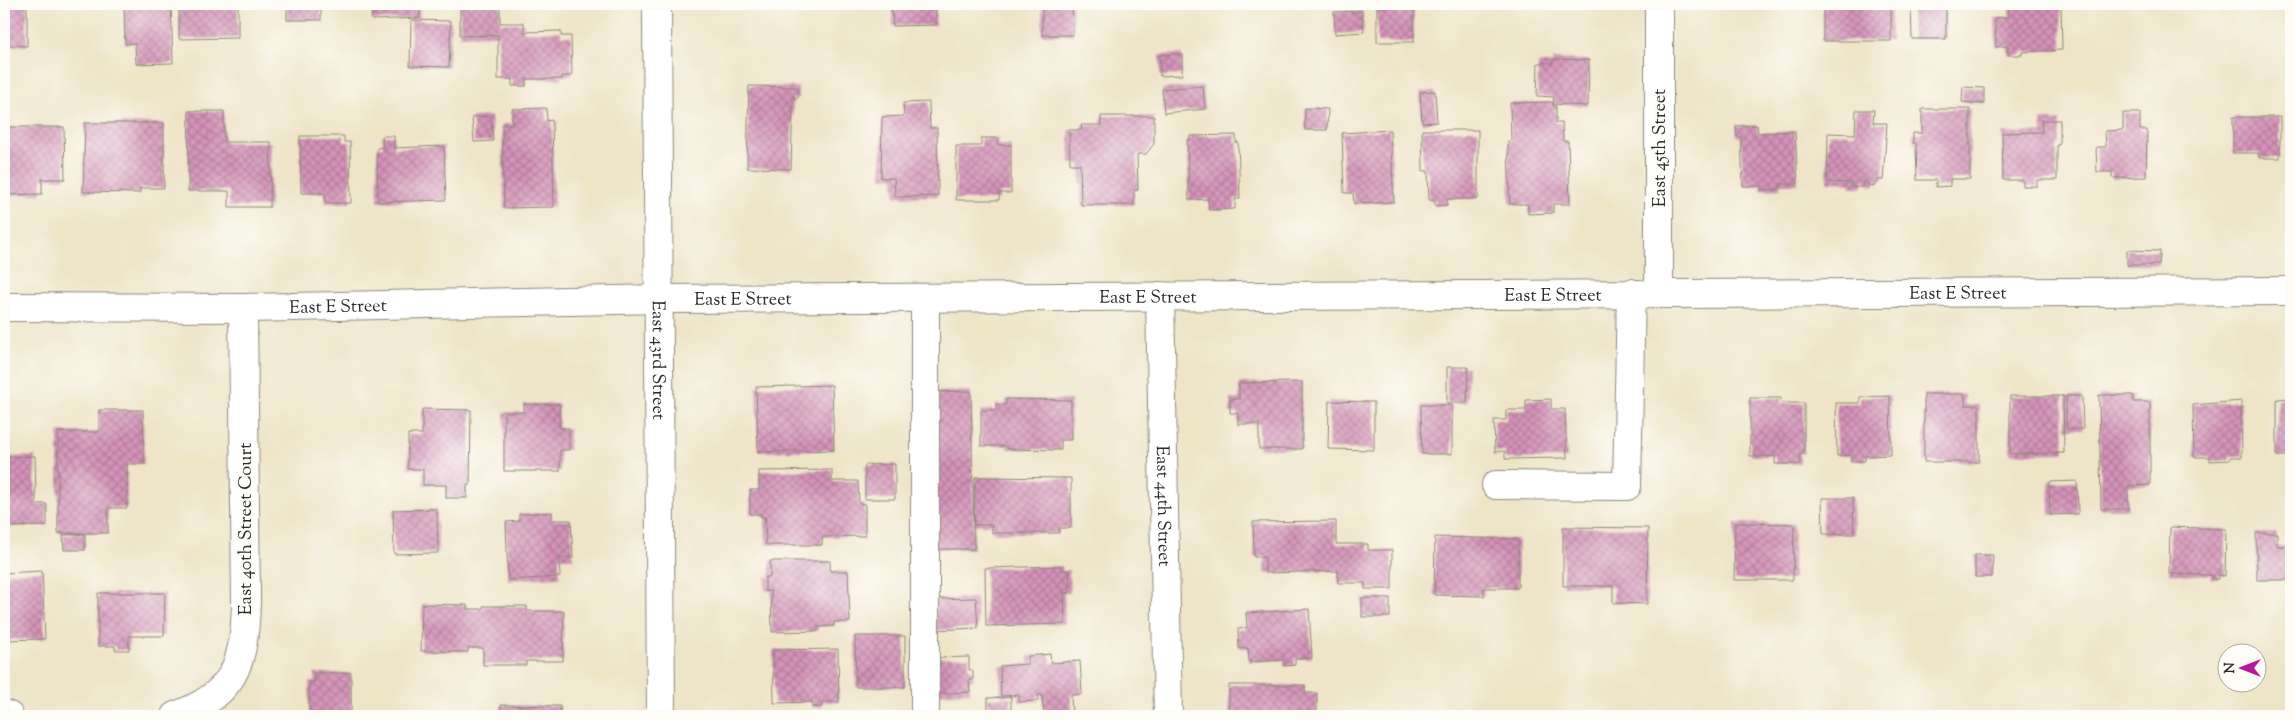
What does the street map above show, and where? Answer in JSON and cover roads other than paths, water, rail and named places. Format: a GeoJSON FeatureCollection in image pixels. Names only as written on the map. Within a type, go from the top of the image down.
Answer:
{"type":"FeatureCollection","features":[{"type":"Feature","properties":{"kind":"street","name":"East 43rd Street"},"geometry":{"type":"LineString","coordinates":[[657,4],[661,716]]}},
{"type":"Feature","properties":{"kind":"street","name":"East 45th Street"},"geometry":{"type":"LineString","coordinates":[[1658,293],[1659,4]]}},
{"type":"Feature","properties":{"kind":"street","name":"East E Street"},"geometry":{"type":"LineString","coordinates":[[4,306],[243,308],[659,299],[2291,291]]}},
{"type":"Feature","properties":{"kind":"street"},"geometry":{"type":"LineString","coordinates":[[1496,485],[1628,486],[1631,293]]}},
{"type":"Feature","properties":{"kind":"street","name":"East 44th Street"},"geometry":{"type":"LineString","coordinates":[[1160,296],[1168,716]]}},
{"type":"Feature","properties":{"kind":"street"},"geometry":{"type":"LineString","coordinates":[[925,298],[925,716]]}},
{"type":"Feature","properties":{"kind":"street","name":"East 40th Street Court"},"geometry":{"type":"LineString","coordinates":[[175,716],[201,706],[224,688],[237,665],[242,645],[246,604],[243,308]]}},
{"type":"Feature","properties":{"kind":"street"},"geometry":{"type":"LineString","coordinates":[[4,714],[9,716]]}}]}
